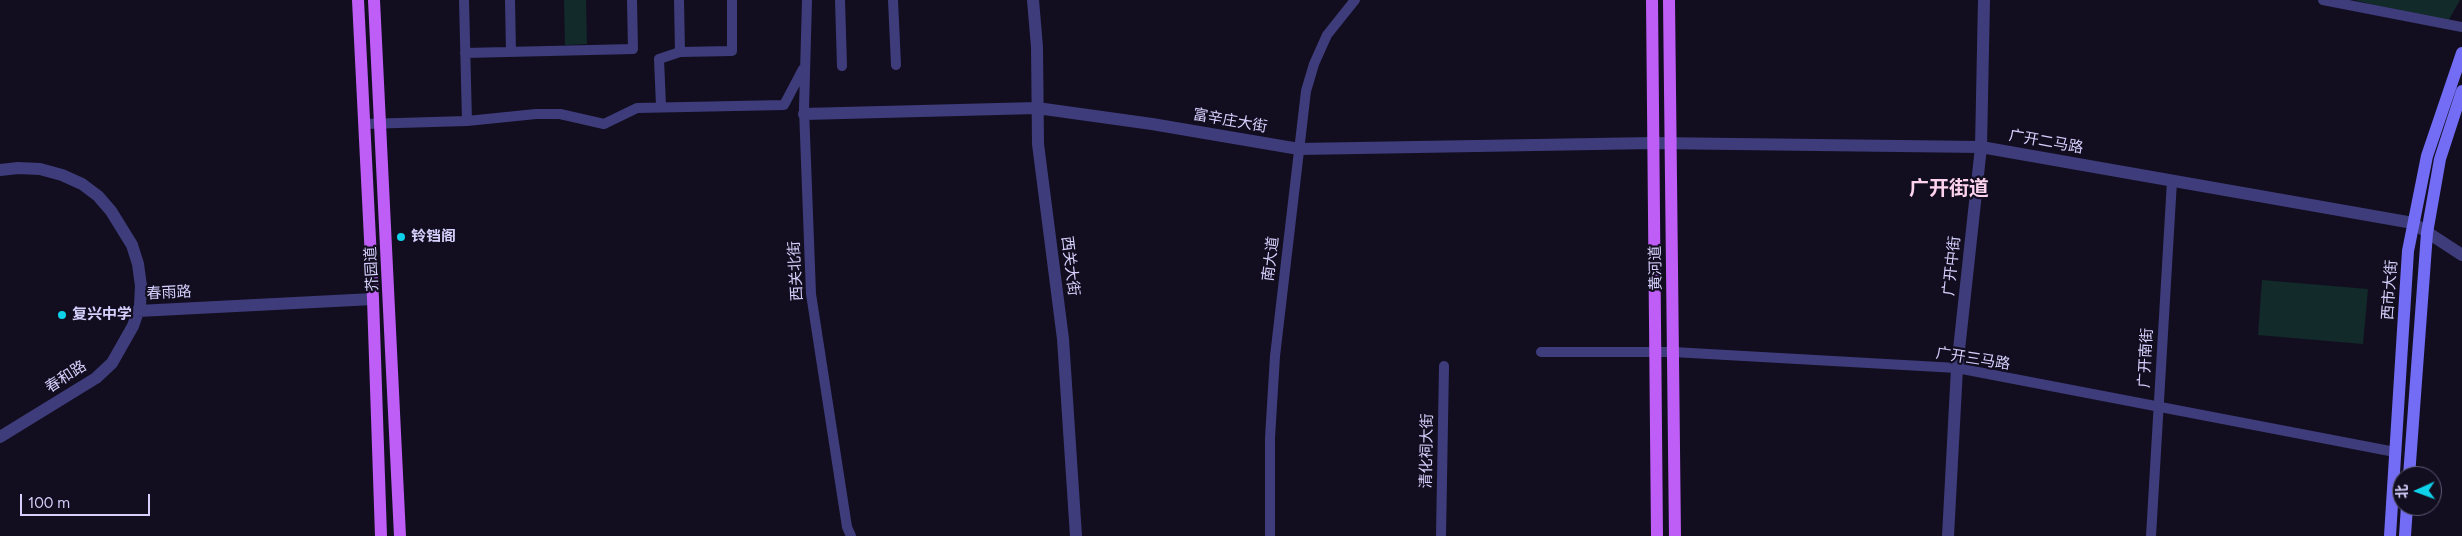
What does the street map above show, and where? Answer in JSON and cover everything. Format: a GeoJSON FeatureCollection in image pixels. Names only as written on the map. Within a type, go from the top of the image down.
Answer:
{"type":"FeatureCollection","features":[{"type":"Feature","properties":{"kind":"main road","name":"芥园道"},"geometry":{"type":"LineString","coordinates":[[358,0],[373,299],[381,536]]}},
{"type":"Feature","properties":{"kind":"main road","name":"芥园道"},"geometry":{"type":"LineString","coordinates":[[374,0],[400,536]]}},
{"type":"Feature","properties":{"kind":"main road","name":"黄河道"},"geometry":{"type":"LineString","coordinates":[[1652,0],[1656,536]]}},
{"type":"Feature","properties":{"kind":"main road","name":"黄河道"},"geometry":{"type":"LineString","coordinates":[[1669,0],[1674,536]]}},
{"type":"Feature","properties":{"kind":"main road","name":"西市大街"},"geometry":{"type":"LineString","coordinates":[[2390,536],[2408,252],[2426,156],[2462,53]]}},
{"type":"Feature","properties":{"kind":"main road"},"geometry":{"type":"LineString","coordinates":[[2410,466],[2427,233],[2440,159],[2462,91]]}},
{"type":"Feature","properties":{"kind":"main road"},"geometry":{"type":"LineString","coordinates":[[2405,536],[2406,516]]}},
{"type":"Feature","properties":{"kind":"street"},"geometry":{"type":"LineString","coordinates":[[464,0],[467,121]]}},
{"type":"Feature","properties":{"kind":"street"},"geometry":{"type":"LineString","coordinates":[[510,0],[511,52]]}},
{"type":"Feature","properties":{"kind":"street"},"geometry":{"type":"LineString","coordinates":[[465,52],[633,49],[632,0]]}},
{"type":"Feature","properties":{"kind":"street"},"geometry":{"type":"LineString","coordinates":[[679,0],[680,52]]}},
{"type":"Feature","properties":{"kind":"street"},"geometry":{"type":"LineString","coordinates":[[661,106],[659,59],[680,52],[732,50],[732,0]]}},
{"type":"Feature","properties":{"kind":"street","name":"西关北街"},"geometry":{"type":"LineString","coordinates":[[807,0],[804,114],[811,294],[847,527],[851,536]]}},
{"type":"Feature","properties":{"kind":"street"},"geometry":{"type":"LineString","coordinates":[[840,0],[842,66]]}},
{"type":"Feature","properties":{"kind":"street"},"geometry":{"type":"LineString","coordinates":[[893,0],[896,66]]}},
{"type":"Feature","properties":{"kind":"street","name":"西关大街"},"geometry":{"type":"LineString","coordinates":[[1033,0],[1037,47],[1038,144],[1064,348],[1076,536]]}},
{"type":"Feature","properties":{"kind":"street","name":"南大道"},"geometry":{"type":"LineString","coordinates":[[1270,536],[1270,438],[1275,356],[1306,91],[1314,64],[1327,35],[1355,0]]}},
{"type":"Feature","properties":{"kind":"street","name":"广开中街"},"geometry":{"type":"LineString","coordinates":[[1948,536],[1957,368],[1981,147],[1984,0]]}},
{"type":"Feature","properties":{"kind":"street"},"geometry":{"type":"LineString","coordinates":[[2323,0],[2462,27]]}},
{"type":"Feature","properties":{"kind":"street"},"geometry":{"type":"LineString","coordinates":[[364,124],[467,121],[536,114],[560,114],[604,124],[637,108],[661,106],[784,105],[804,66]]}},
{"type":"Feature","properties":{"kind":"street","name":"富辛庄大街"},"geometry":{"type":"LineString","coordinates":[[804,114],[1037,108],[1152,124],[1299,149],[1653,143]]}},
{"type":"Feature","properties":{"kind":"street","name":"广开二马路"},"geometry":{"type":"LineString","coordinates":[[1653,143],[1981,147],[2413,223],[2462,255]]}},
{"type":"Feature","properties":{"kind":"street","name":"春雨路"},"geometry":{"type":"LineString","coordinates":[[0,170],[40,169],[62,175],[82,184],[98,196],[111,211],[132,245],[138,264],[141,286],[138,311],[373,299]]}},
{"type":"Feature","properties":{"kind":"street","name":"广开南街"},"geometry":{"type":"LineString","coordinates":[[2151,536],[2172,181]]}},
{"type":"Feature","properties":{"kind":"street","name":"春和路"},"geometry":{"type":"LineString","coordinates":[[0,438],[96,378],[112,362],[133,326],[138,311]]}},
{"type":"Feature","properties":{"kind":"street","name":"广开三马路"},"geometry":{"type":"LineString","coordinates":[[1541,352],[1673,352],[1957,368],[2158,408],[2396,452]]}},
{"type":"Feature","properties":{"kind":"street","name":"清化祠大街"},"geometry":{"type":"LineString","coordinates":[[1441,536],[1444,366]]}},
{"type":"Feature","properties":{"kind":"green space"},"geometry":{"type":"Polygon","coordinates":[[[564,0],[586,0],[587,44],[565,45],[564,0]]]}},
{"type":"Feature","properties":{"kind":"green space"},"geometry":{"type":"Polygon","coordinates":[[[2354,0],[2460,0],[2447,23],[2354,0]]]}},
{"type":"Feature","properties":{"kind":"green space"},"geometry":{"type":"Polygon","coordinates":[[[2262,280],[2368,289],[2363,344],[2258,335],[2262,280]]]}},
{"type":"Feature","properties":{"kind":"place","name":"铃铛阁"},"geometry":{"type":"Point","coordinates":[401,237]}},
{"type":"Feature","properties":{"kind":"place","name":"复兴中学"},"geometry":{"type":"Point","coordinates":[62,315]}},
{"type":"Feature","properties":{"kind":"district","name":"广开街道"},"geometry":{"type":"Point","coordinates":[1949,189]}}]}
